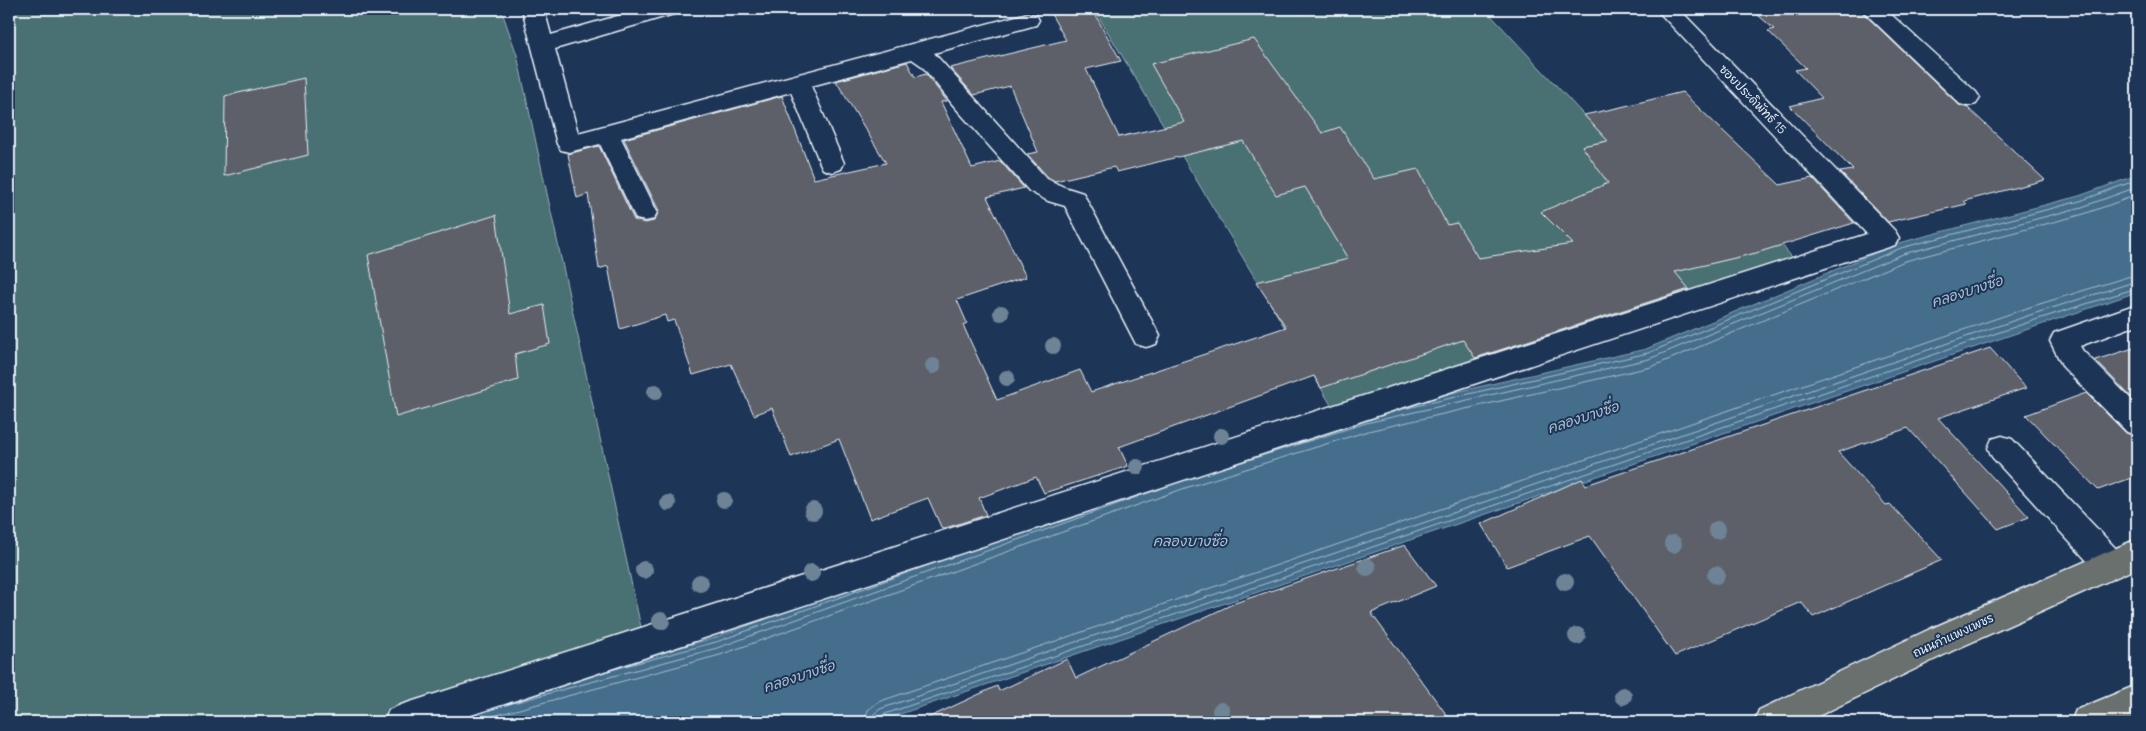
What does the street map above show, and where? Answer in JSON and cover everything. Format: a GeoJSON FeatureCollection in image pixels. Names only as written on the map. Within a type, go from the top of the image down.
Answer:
{"type":"FeatureCollection","features":[{"type":"Feature","properties":{"kind":"main road","name":"ถนนกำแพงเพชร"},"geometry":{"type":"LineString","coordinates":[[1771,722],[1941,640],[2124,558]]}},
{"type":"Feature","properties":{"kind":"main road"},"geometry":{"type":"LineString","coordinates":[[2088,722],[2137,701]]}},
{"type":"Feature","properties":{"kind":"street"},"geometry":{"type":"LineString","coordinates":[[533,9],[569,144],[1028,20]]}},
{"type":"Feature","properties":{"kind":"street"},"geometry":{"type":"LineString","coordinates":[[542,44],[666,9]]}},
{"type":"Feature","properties":{"kind":"street","name":"ซอยประดิพัทธ์ 15"},"geometry":{"type":"LineString","coordinates":[[401,722],[1886,238],[1667,9]]}},
{"type":"Feature","properties":{"kind":"street"},"geometry":{"type":"LineString","coordinates":[[1872,9],[1968,98]]}},
{"type":"Feature","properties":{"kind":"street"},"geometry":{"type":"LineString","coordinates":[[916,50],[930,61],[1038,185],[1057,195],[1074,199],[1146,336]]}},
{"type":"Feature","properties":{"kind":"street"},"geometry":{"type":"LineString","coordinates":[[798,82],[832,163]]}},
{"type":"Feature","properties":{"kind":"street"},"geometry":{"type":"LineString","coordinates":[[607,133],[645,212]]}},
{"type":"Feature","properties":{"kind":"street"},"geometry":{"type":"LineString","coordinates":[[2137,314],[2064,342],[2073,359],[2137,423]]}},
{"type":"Feature","properties":{"kind":"street"},"geometry":{"type":"LineString","coordinates":[[2002,448],[2124,558]]}},
{"type":"Feature","properties":{"kind":"green space"},"geometry":{"type":"Polygon","coordinates":[[[9,9],[501,9],[517,55],[642,632],[375,722],[9,722],[9,9]]]}},
{"type":"Feature","properties":{"kind":"green space"},"geometry":{"type":"Polygon","coordinates":[[[1094,9],[1296,9],[1300,14],[1321,9],[1485,9],[1608,141],[1582,146],[1599,169],[1782,245],[1799,266],[1340,420],[1094,9]]]}},
{"type":"Feature","properties":{"kind":"water","name":"คลองบางซื่อ"},"geometry":{"type":"Polygon","coordinates":[[[2137,175],[2137,292],[877,722],[401,722],[714,638],[1182,469],[1363,413],[1646,349],[1899,243],[2079,196],[2137,175]]]}},
{"type":"Feature","properties":{"kind":"building"},"geometry":{"type":"Polygon","coordinates":[[[1048,9],[1092,9],[1121,61],[1086,69],[1119,137],[1184,122],[1151,64],[1254,39],[1322,133],[1340,127],[1374,179],[1418,169],[1447,225],[1457,223],[1478,258],[1573,244],[1541,212],[1608,183],[1582,146],[1608,141],[1584,115],[1682,92],[1780,185],[1812,178],[1854,223],[1756,253],[1675,272],[1689,289],[1475,358],[1463,340],[1321,388],[1314,376],[1119,447],[1128,466],[1044,493],[1036,477],[979,498],[986,515],[942,529],[928,498],[870,519],[839,439],[791,457],[772,408],[754,415],[731,364],[693,375],[674,320],[667,322],[665,315],[620,329],[608,266],[599,269],[588,194],[577,198],[568,154],[599,146],[634,220],[645,223],[654,221],[659,211],[624,139],[782,96],[814,179],[886,163],[836,81],[907,62],[915,77],[926,74],[947,101],[941,102],[972,168],[1000,161],[1024,188],[987,197],[1026,277],[957,300],[967,323],[963,325],[997,400],[1080,370],[1091,392],[1286,327],[1256,282],[1348,259],[1305,187],[1276,195],[1243,141],[1117,172],[1114,167],[1055,181],[1048,177],[1027,154],[1038,152],[1010,86],[974,95],[950,68],[1066,40],[1048,9]]]}},
{"type":"Feature","properties":{"kind":"building"},"geometry":{"type":"Polygon","coordinates":[[[1751,9],[1859,9],[1959,105],[1968,108],[2045,180],[1964,201],[1967,204],[1888,222],[1840,172],[1853,170],[1790,106],[1822,98],[1795,70],[1806,68],[1768,31],[1774,29],[1751,9]]]}},
{"type":"Feature","properties":{"kind":"building"},"geometry":{"type":"Polygon","coordinates":[[[304,78],[308,155],[224,176],[225,96],[304,78]]]}},
{"type":"Feature","properties":{"kind":"building"},"geometry":{"type":"Polygon","coordinates":[[[496,215],[510,314],[544,305],[550,344],[515,354],[518,380],[396,417],[368,255],[496,215]]]}},
{"type":"Feature","properties":{"kind":"building"},"geometry":{"type":"Polygon","coordinates":[[[2137,347],[2137,403],[2095,360],[2137,347]]]}},
{"type":"Feature","properties":{"kind":"building"},"geometry":{"type":"Polygon","coordinates":[[[1990,348],[2026,388],[1938,418],[2029,517],[1998,529],[1908,428],[1838,452],[1886,505],[1890,504],[1942,560],[1813,617],[1801,602],[1675,656],[1590,536],[1507,567],[1481,524],[1582,479],[1586,485],[1990,348]]]}},
{"type":"Feature","properties":{"kind":"building"},"geometry":{"type":"Polygon","coordinates":[[[2086,393],[2126,433],[2137,437],[2137,476],[2098,490],[2026,415],[2086,393]]]}},
{"type":"Feature","properties":{"kind":"building"},"geometry":{"type":"Polygon","coordinates":[[[1405,545],[1436,586],[1371,613],[1452,722],[919,722],[997,686],[999,691],[1067,659],[1076,678],[1235,603],[1405,545]]]}}]}
